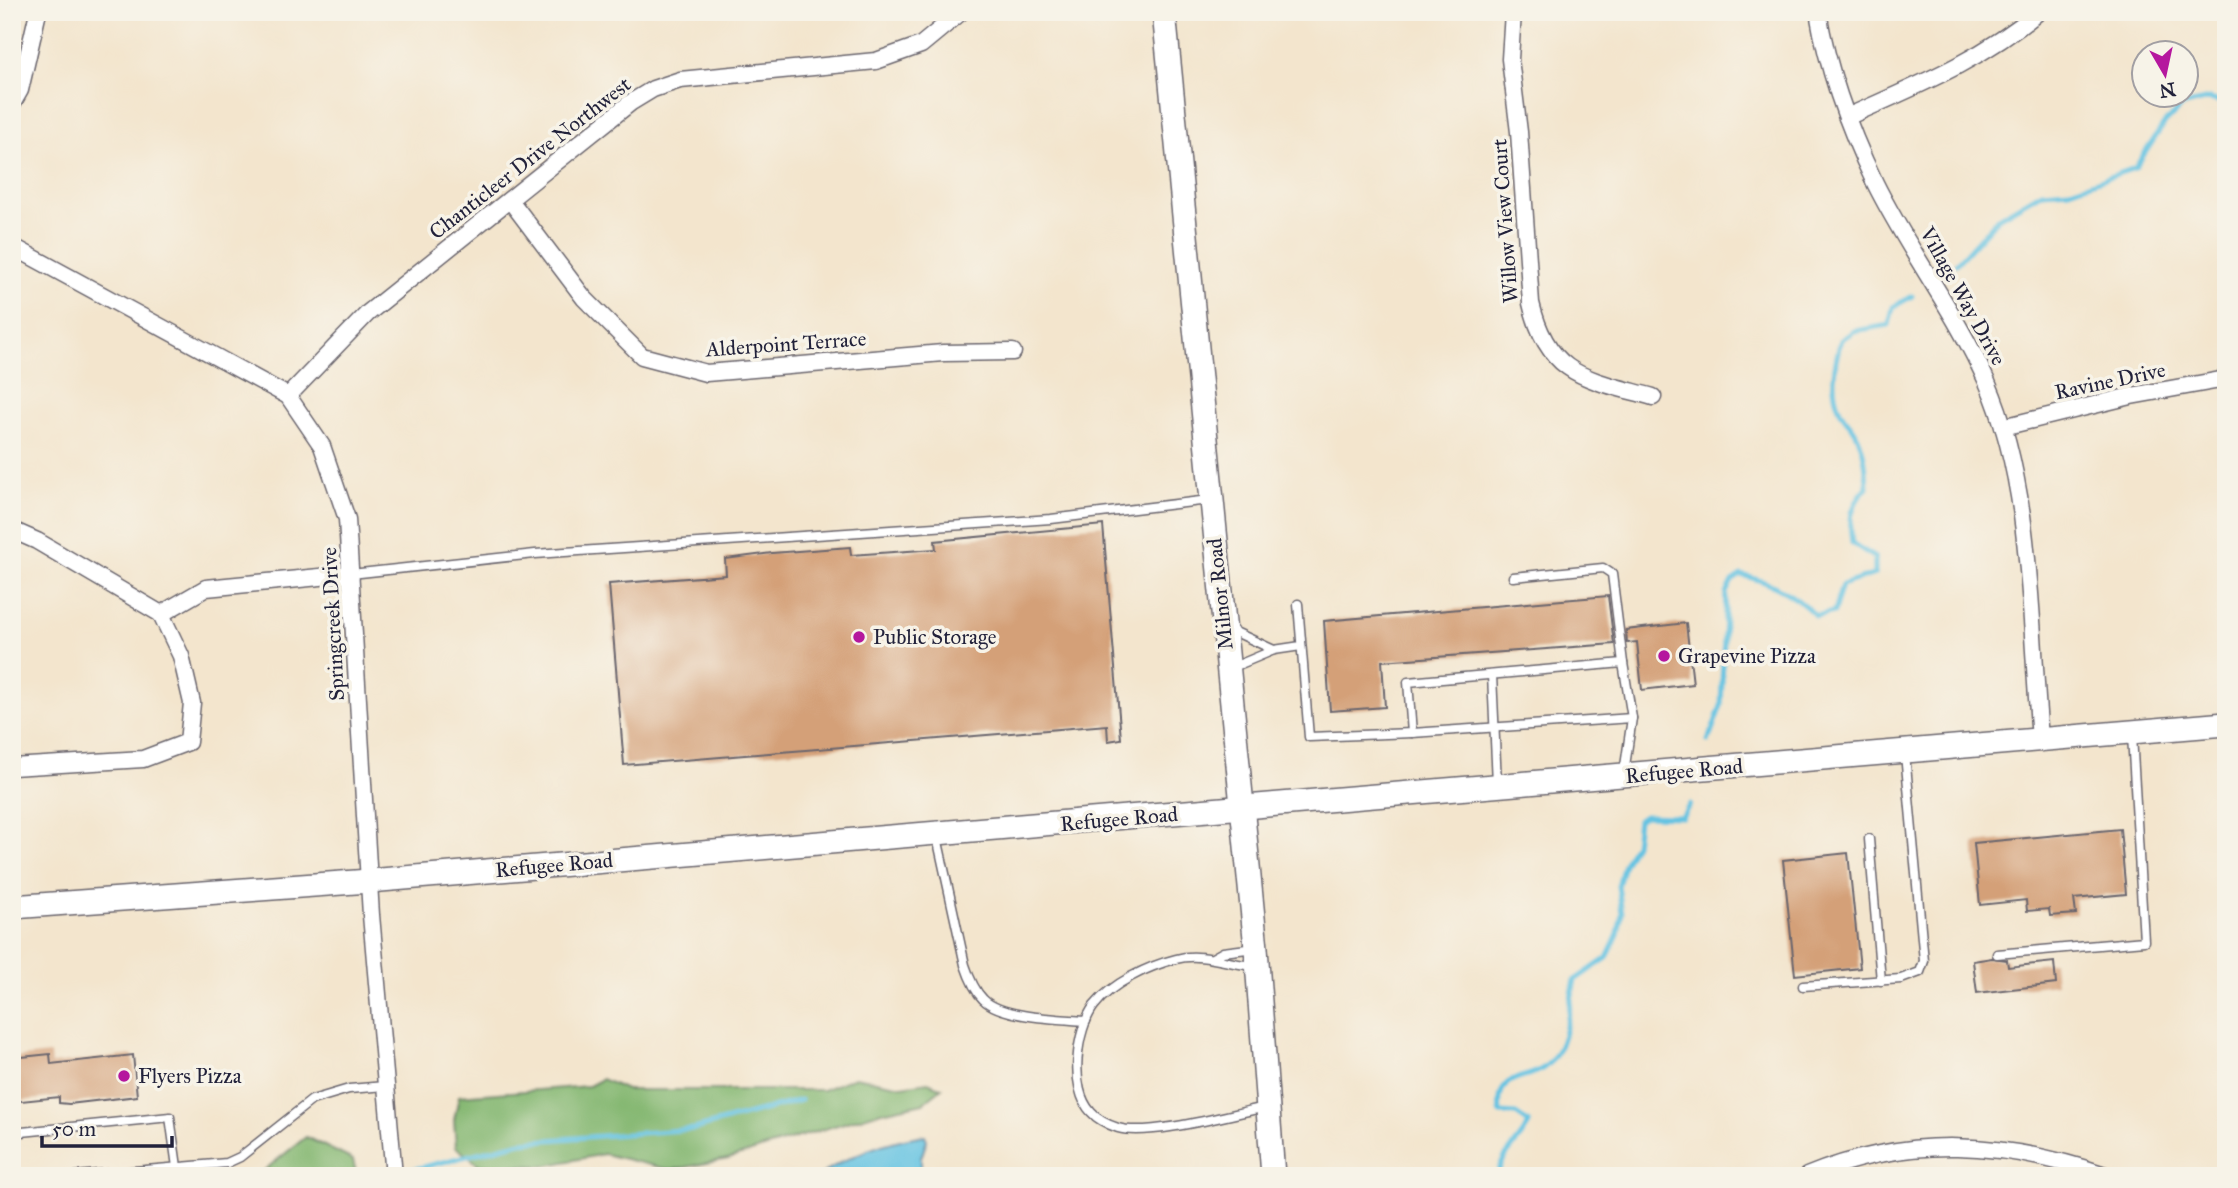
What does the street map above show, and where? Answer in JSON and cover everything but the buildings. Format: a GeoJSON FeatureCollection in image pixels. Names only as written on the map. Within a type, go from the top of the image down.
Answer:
{"type":"FeatureCollection","features":[{"type":"Feature","properties":{"kind":"main road","name":"Milnor Road"},"geometry":{"type":"LineString","coordinates":[[1164,12],[1257,957],[1273,1176]]}},
{"type":"Feature","properties":{"kind":"main road","name":"Refugee Road"},"geometry":{"type":"LineString","coordinates":[[12,907],[369,881],[2226,724]]}},
{"type":"Feature","properties":{"kind":"street"},"geometry":{"type":"LineString","coordinates":[[12,104],[23,78],[38,12]]}},
{"type":"Feature","properties":{"kind":"street","name":"Chanticleer Drive Northwest"},"geometry":{"type":"LineString","coordinates":[[288,396],[368,313],[630,103],[653,89],[680,80],[876,61],[921,45],[961,12]]}},
{"type":"Feature","properties":{"kind":"street","name":"Willow View Court"},"geometry":{"type":"LineString","coordinates":[[1513,12],[1510,59],[1519,132],[1531,303],[1537,328],[1547,347],[1563,365],[1584,377],[1653,397]]}},
{"type":"Feature","properties":{"kind":"street","name":"Village Way Drive"},"geometry":{"type":"LineString","coordinates":[[1818,12],[1826,55],[1847,117],[1876,184],[1960,326],[1988,384],[2003,427],[2020,508],[2040,738]]}},
{"type":"Feature","properties":{"kind":"street"},"geometry":{"type":"LineString","coordinates":[[1847,117],[1961,65],[2017,31],[2038,12]]}},
{"type":"Feature","properties":{"kind":"street","name":"Alderpoint Terrace"},"geometry":{"type":"LineString","coordinates":[[510,200],[584,298],[642,356],[706,373],[943,353],[1013,352]]}},
{"type":"Feature","properties":{"kind":"street","name":"Springcreek Drive"},"geometry":{"type":"LineString","coordinates":[[12,246],[288,396],[322,446],[347,519],[369,881],[394,1176]]}},
{"type":"Feature","properties":{"kind":"street","name":"Ravine Drive"},"geometry":{"type":"LineString","coordinates":[[2003,427],[2130,396],[2226,379]]}},
{"type":"Feature","properties":{"kind":"street"},"geometry":{"type":"LineString","coordinates":[[12,530],[37,541],[161,614],[181,656],[192,703],[188,742],[144,758],[12,767]]}},
{"type":"Feature","properties":{"kind":"street"},"geometry":{"type":"LineString","coordinates":[[161,614],[206,588],[351,574]]}},
{"type":"Feature","properties":{"kind":"street"},"geometry":{"type":"LineString","coordinates":[[1807,1176],[1882,1153],[1959,1147],[2033,1153],[2108,1176]]}},
{"type":"Feature","properties":{"kind":"lane"},"geometry":{"type":"LineString","coordinates":[[351,574],[535,554],[1051,519],[1211,500]]}},
{"type":"Feature","properties":{"kind":"lane"},"geometry":{"type":"LineString","coordinates":[[1513,577],[1603,568],[1612,574],[1616,585],[1623,663],[1632,718],[1624,776]]}},
{"type":"Feature","properties":{"kind":"lane"},"geometry":{"type":"LineString","coordinates":[[1298,604],[1309,737],[1495,729],[1632,718]]}},
{"type":"Feature","properties":{"kind":"lane"},"geometry":{"type":"LineString","coordinates":[[1224,626],[1274,650]]}},
{"type":"Feature","properties":{"kind":"lane"},"geometry":{"type":"LineString","coordinates":[[1229,669],[1274,650],[1301,646]]}},
{"type":"Feature","properties":{"kind":"lane"},"geometry":{"type":"LineString","coordinates":[[1412,733],[1408,682],[1623,663]]}},
{"type":"Feature","properties":{"kind":"lane"},"geometry":{"type":"LineString","coordinates":[[1492,675],[1497,786]]}},
{"type":"Feature","properties":{"kind":"lane"},"geometry":{"type":"LineString","coordinates":[[1997,954],[2144,941],[2132,732]]}},
{"type":"Feature","properties":{"kind":"lane"},"geometry":{"type":"LineString","coordinates":[[1803,986],[1881,981],[1920,972],[1924,961],[1904,751]]}},
{"type":"Feature","properties":{"kind":"lane"},"geometry":{"type":"LineString","coordinates":[[937,834],[965,965],[972,984],[984,1001],[1002,1009],[1034,1016],[1086,1021]]}},
{"type":"Feature","properties":{"kind":"lane"},"geometry":{"type":"LineString","coordinates":[[1868,839],[1881,981]]}},
{"type":"Feature","properties":{"kind":"lane"},"geometry":{"type":"LineString","coordinates":[[1257,957],[1223,952],[1214,957],[1178,958],[1129,977],[1094,1006],[1079,1035],[1077,1053],[1081,1088],[1089,1111],[1119,1129],[1178,1125],[1269,1106]]}},
{"type":"Feature","properties":{"kind":"lane"},"geometry":{"type":"LineString","coordinates":[[1214,957],[1228,964],[1257,957]]}},
{"type":"Feature","properties":{"kind":"lane"},"geometry":{"type":"LineString","coordinates":[[76,1176],[228,1163],[240,1157],[312,1100],[332,1092],[385,1086]]}},
{"type":"Feature","properties":{"kind":"lane"},"geometry":{"type":"LineString","coordinates":[[12,1133],[170,1117],[177,1167]]}},
{"type":"Feature","properties":{"kind":"green space"},"geometry":{"type":"Polygon","coordinates":[[[855,1077],[902,1086],[928,1082],[942,1088],[923,1103],[873,1114],[728,1159],[671,1170],[604,1154],[544,1166],[479,1165],[456,1147],[454,1120],[459,1096],[589,1086],[602,1079],[626,1090],[823,1090],[855,1077]]]}},
{"type":"Feature","properties":{"kind":"green space"},"geometry":{"type":"Polygon","coordinates":[[[306,1137],[353,1160],[357,1176],[257,1176],[306,1137]]]}},
{"type":"Feature","properties":{"kind":"water"},"geometry":{"type":"Polygon","coordinates":[[[925,1135],[927,1140],[921,1158],[921,1176],[819,1176],[869,1149],[925,1135]]]}},
{"type":"Feature","properties":{"kind":"waterway"},"geometry":{"type":"LineString","coordinates":[[1956,264],[1998,218],[2042,192],[2070,190],[2135,168],[2164,124],[2182,106],[2209,99],[2226,103]]}},
{"type":"Feature","properties":{"kind":"waterway"},"geometry":{"type":"LineString","coordinates":[[1708,741],[1721,706],[1726,593],[1732,581],[1741,575],[1772,585],[1791,595],[1816,616],[1834,612],[1842,585],[1875,574],[1875,558],[1852,543],[1852,513],[1857,500],[1867,487],[1866,473],[1859,440],[1837,402],[1835,366],[1841,340],[1854,331],[1889,325],[1893,307],[1912,296]]}},
{"type":"Feature","properties":{"kind":"waterway"},"geometry":{"type":"LineString","coordinates":[[1497,1176],[1503,1160],[1529,1123],[1516,1114],[1500,1113],[1503,1088],[1516,1078],[1542,1069],[1550,1062],[1561,1044],[1575,980],[1607,958],[1618,934],[1622,913],[1618,886],[1624,864],[1635,844],[1638,820],[1644,816],[1682,817],[1690,804]]}},
{"type":"Feature","properties":{"kind":"waterway"},"geometry":{"type":"LineString","coordinates":[[396,1174],[521,1142],[694,1129],[801,1100]]}},
{"type":"Feature","properties":{"kind":"place","name":"Public Storage"},"geometry":{"type":"Point","coordinates":[859,637]}},
{"type":"Feature","properties":{"kind":"place","name":"Grapevine Pizza"},"geometry":{"type":"Point","coordinates":[1664,656]}},
{"type":"Feature","properties":{"kind":"place","name":"Flyers Pizza"},"geometry":{"type":"Point","coordinates":[124,1076]}}]}
